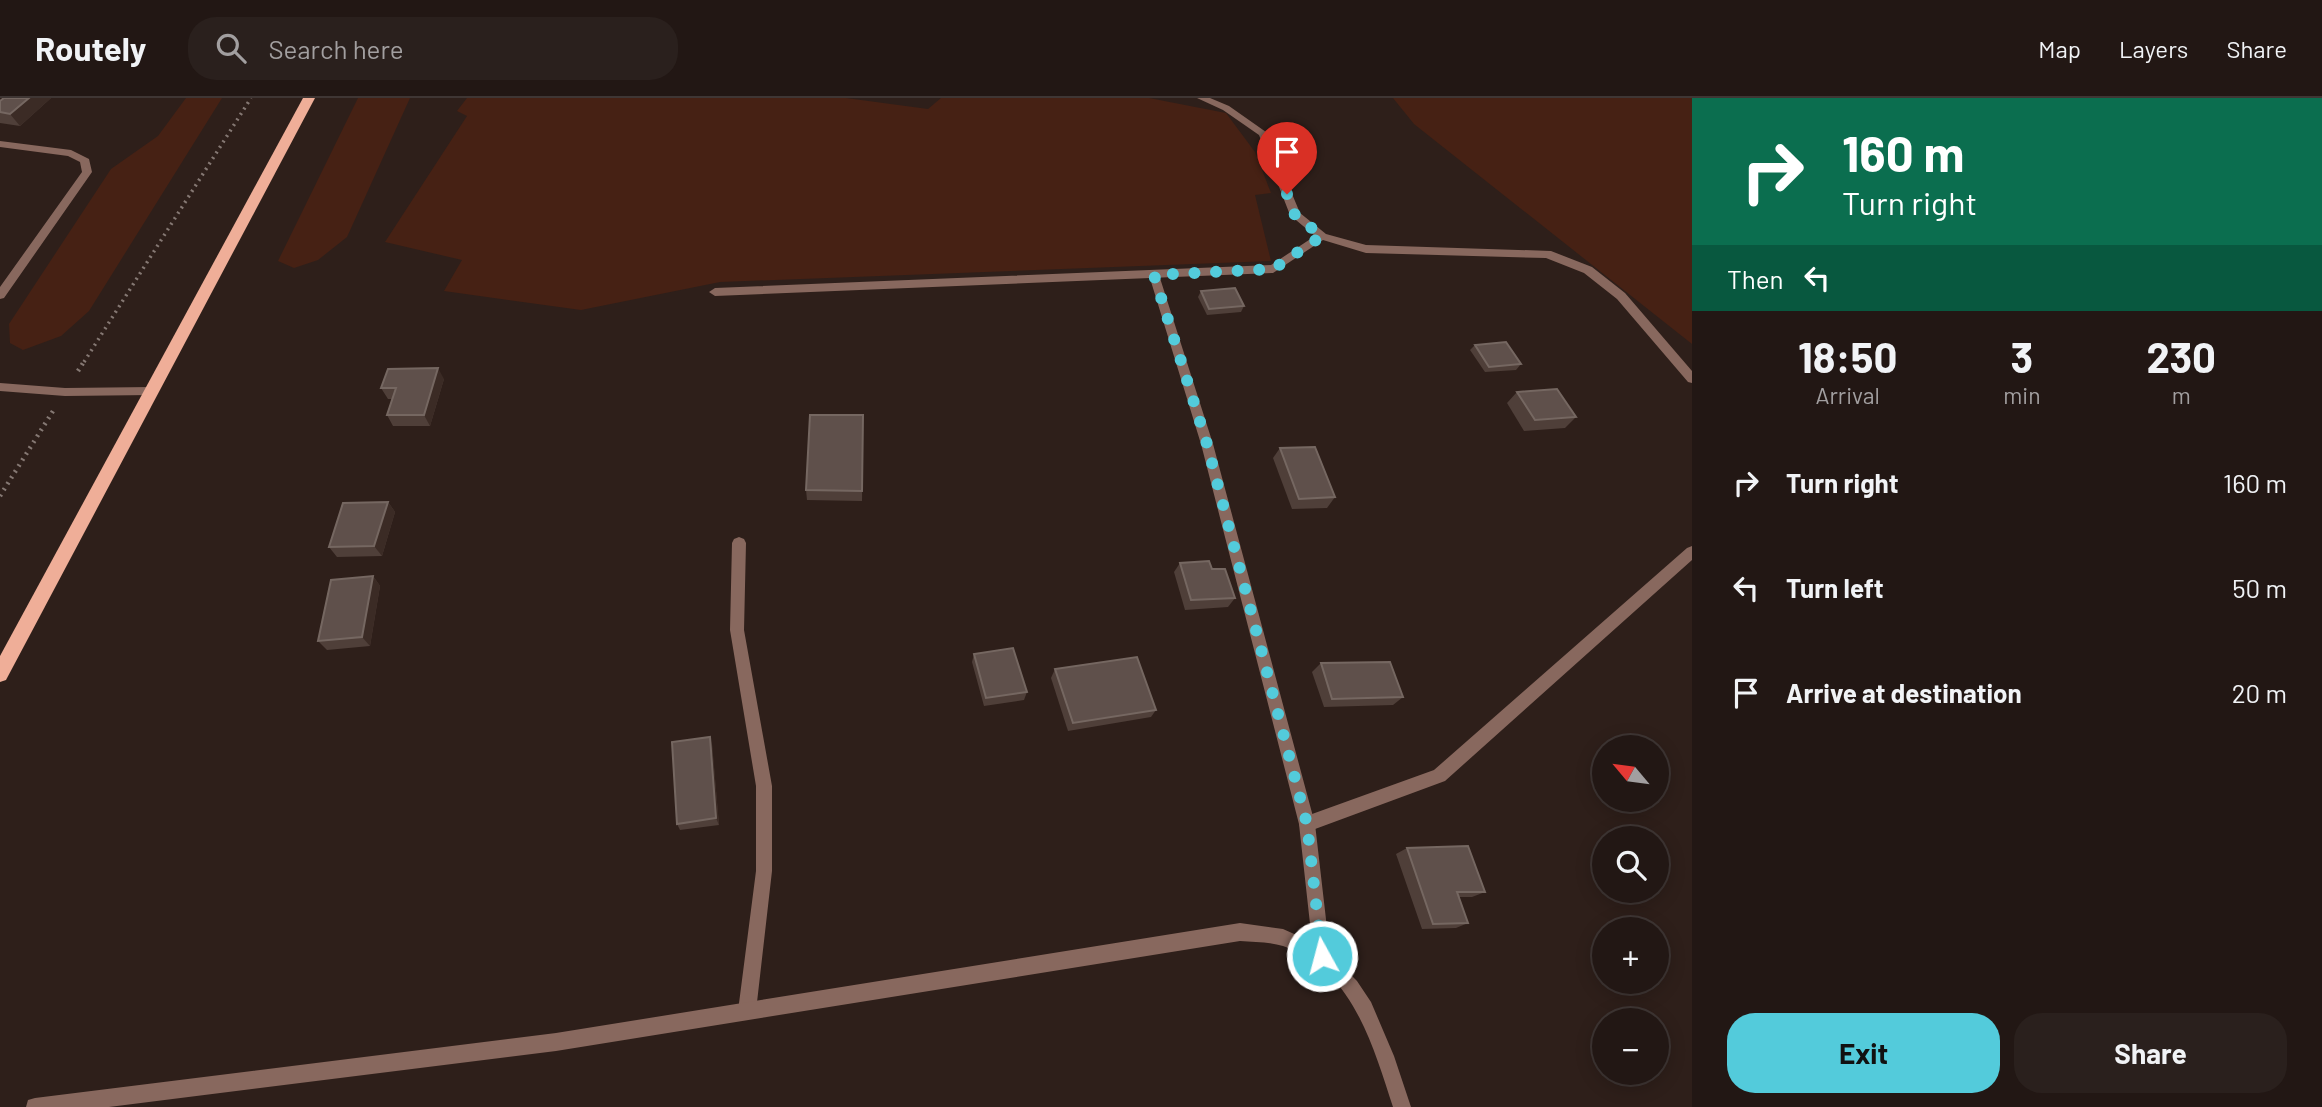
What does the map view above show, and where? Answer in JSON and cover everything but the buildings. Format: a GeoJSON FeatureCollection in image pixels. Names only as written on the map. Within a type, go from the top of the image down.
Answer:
{"type":"FeatureCollection","features":[{"type":"Feature","properties":{"kind":"main road"},"geometry":{"type":"LineString","coordinates":[[0,674],[309,98]]}},
{"type":"Feature","properties":{"kind":"street"},"geometry":{"type":"LineString","coordinates":[[1202,98],[1226,108],[1263,134],[1295,215],[1322,236],[1366,249],[1547,254],[1588,270],[1621,296],[1692,379]]}},
{"type":"Feature","properties":{"kind":"street"},"geometry":{"type":"LineString","coordinates":[[0,144],[71,153],[85,160],[86,172],[0,295]]}},
{"type":"Feature","properties":{"kind":"street"},"geometry":{"type":"LineString","coordinates":[[715,292],[1273,269],[1322,236]]}},
{"type":"Feature","properties":{"kind":"street"},"geometry":{"type":"LineString","coordinates":[[1154,275],[1207,444],[1307,824],[1322,956]]}},
{"type":"Feature","properties":{"kind":"street"},"geometry":{"type":"LineString","coordinates":[[0,387],[65,392],[152,391]]}},
{"type":"Feature","properties":{"kind":"street"},"geometry":{"type":"LineString","coordinates":[[739,543],[737,630],[764,786],[764,871],[747,1011]]}},
{"type":"Feature","properties":{"kind":"street"},"geometry":{"type":"LineString","coordinates":[[1307,824],[1438,776],[1692,552]]}},
{"type":"Feature","properties":{"kind":"street"},"geometry":{"type":"LineString","coordinates":[[35,1107],[556,1042],[1240,932],[1286,938],[1322,956],[1352,986],[1373,1020],[1402,1107]]}},
{"type":"Feature","properties":{"kind":"path"},"geometry":{"type":"LineString","coordinates":[[0,496],[251,98]]}},
{"type":"Feature","properties":{"kind":"shaded area"},"geometry":{"type":"Polygon","coordinates":[[[186,98],[222,98],[89,311],[61,336],[23,350],[10,343],[9,324],[111,169],[158,136],[186,98]]]}},
{"type":"Feature","properties":{"kind":"shaded area"},"geometry":{"type":"Polygon","coordinates":[[[358,98],[410,98],[347,237],[318,260],[294,268],[278,261],[358,98]]]}},
{"type":"Feature","properties":{"kind":"shaded area"},"geometry":{"type":"Polygon","coordinates":[[[467,98],[846,98],[928,109],[941,98],[1149,98],[1226,113],[1255,152],[1271,193],[1255,195],[1271,261],[720,282],[581,310],[444,291],[462,260],[385,242],[467,116],[457,111],[467,98]]]}},
{"type":"Feature","properties":{"kind":"shaded area"},"geometry":{"type":"Polygon","coordinates":[[[1393,98],[1692,98],[1692,344],[1414,124],[1393,98]]]}},
{"type":"Feature","properties":{"kind":"route"},"geometry":{"type":"LineString","coordinates":[[1287,194],[1295,215],[1322,236],[1273,269],[1154,275],[1207,444],[1307,824],[1322,956]]}}]}
